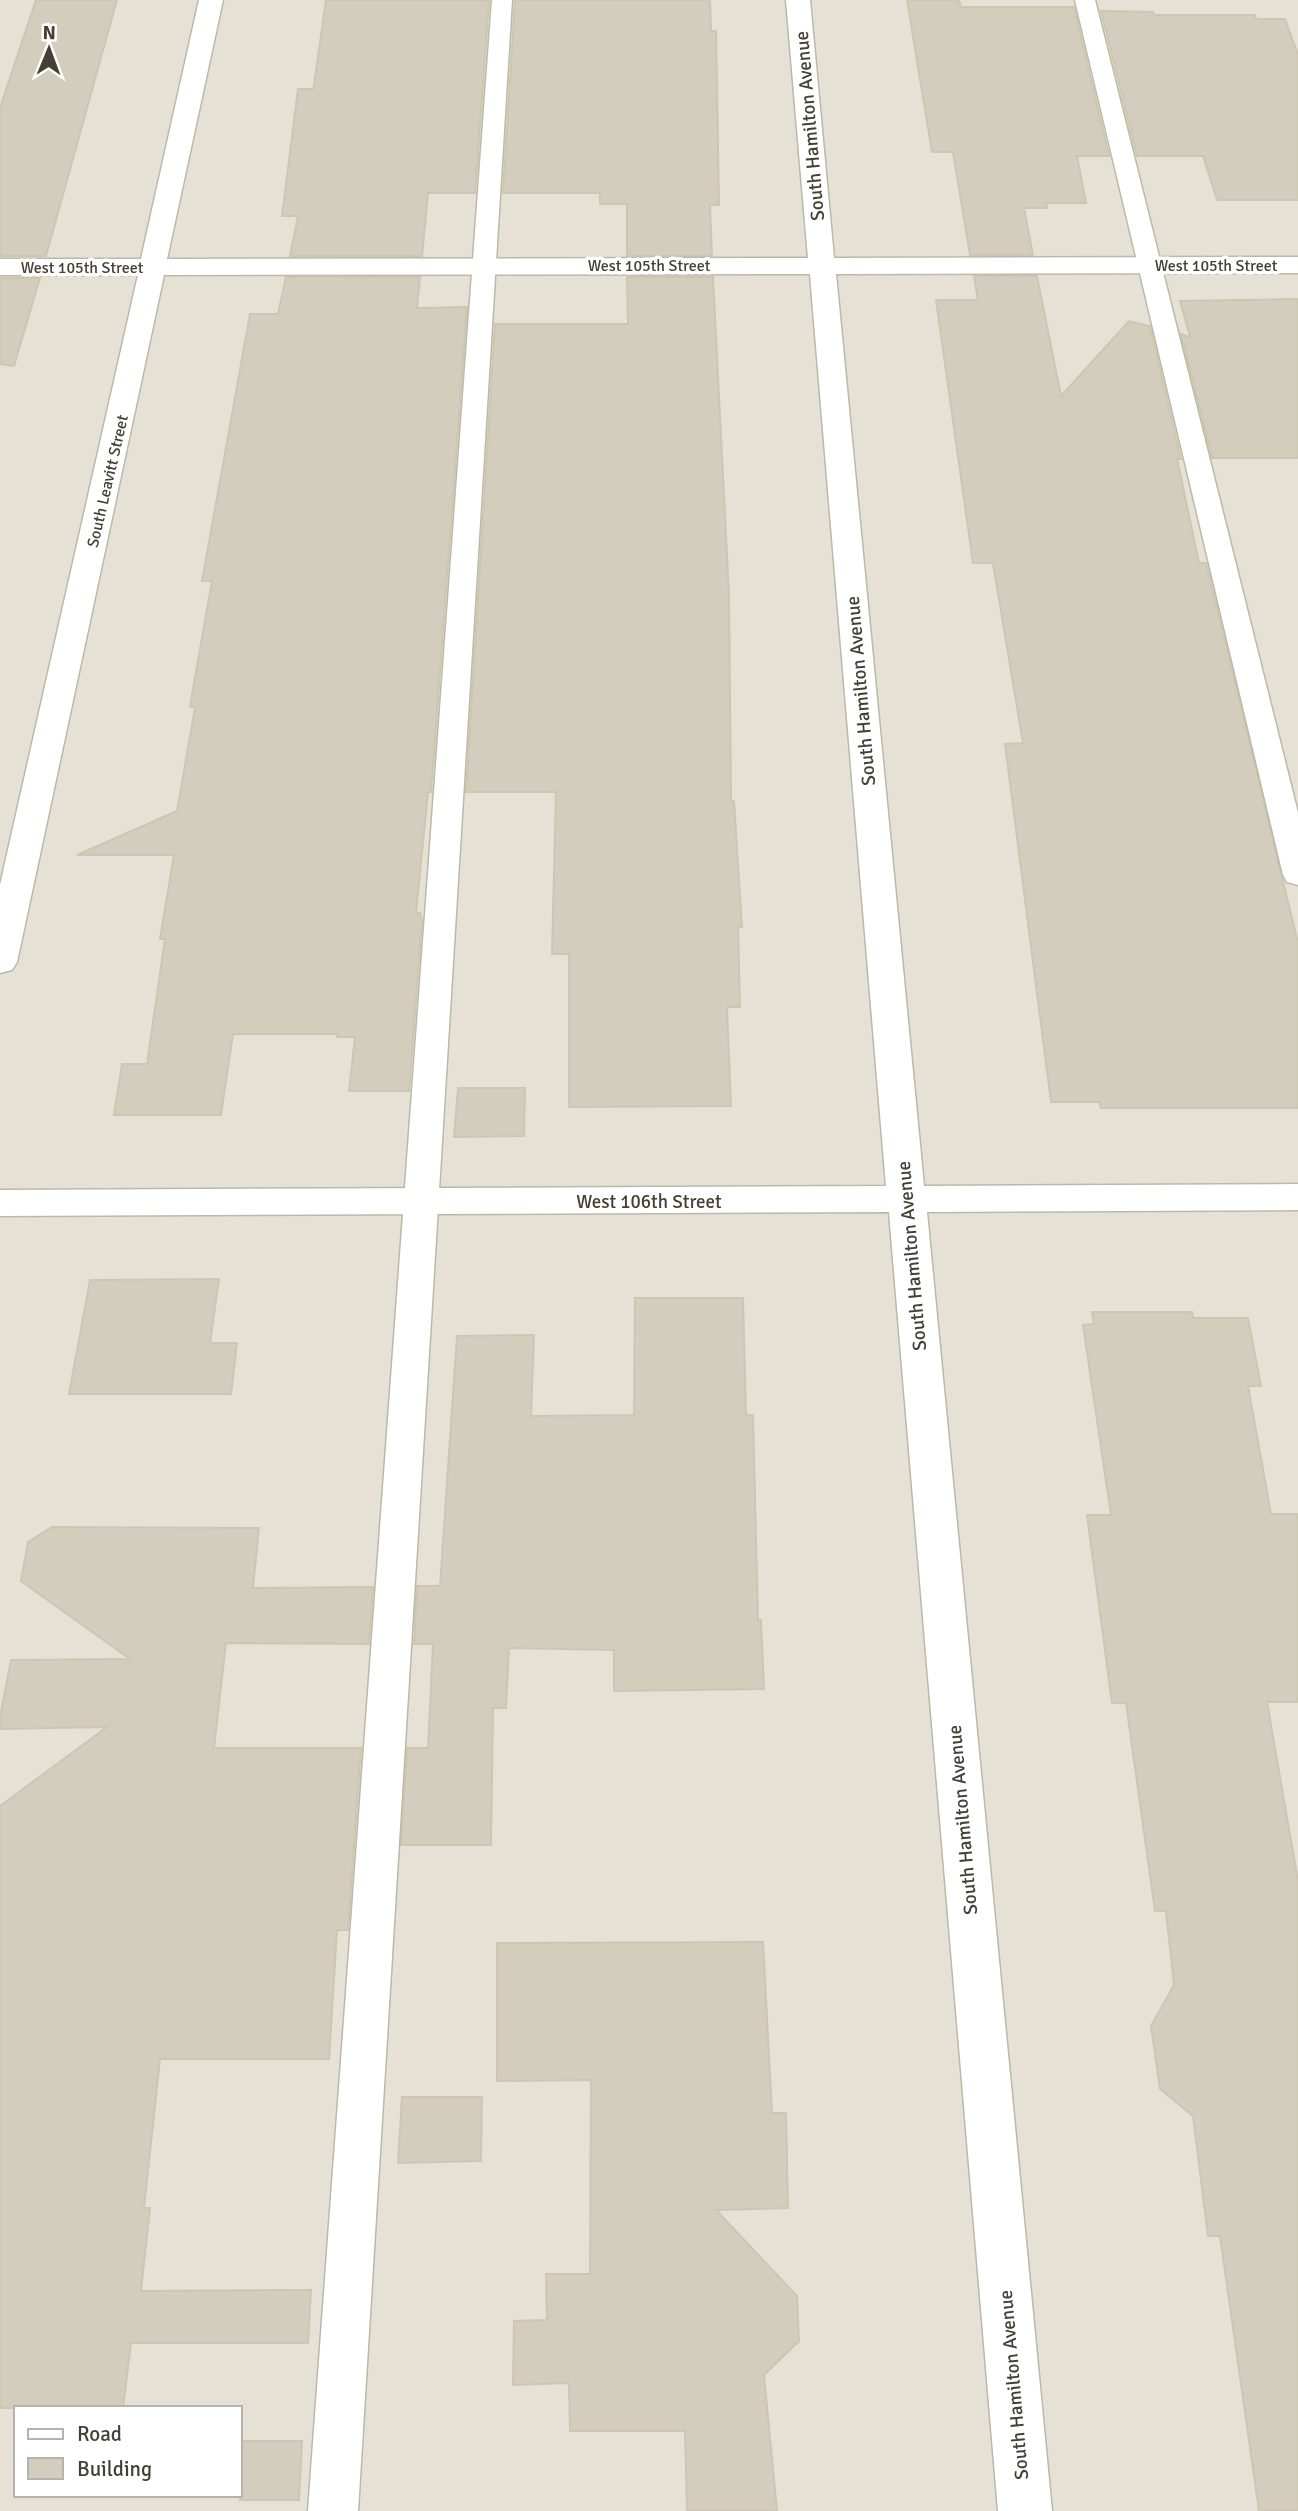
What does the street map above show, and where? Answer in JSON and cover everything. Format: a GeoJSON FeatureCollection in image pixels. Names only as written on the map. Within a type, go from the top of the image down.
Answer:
{"type":"FeatureCollection","features":[{"type":"Feature","properties":{"kind":"street","name":"South Leavitt Street"},"geometry":{"type":"LineString","coordinates":[[0,962],[211,0]]}},
{"type":"Feature","properties":{"kind":"street","name":"South Hamilton Avenue"},"geometry":{"type":"LineString","coordinates":[[798,0],[1025,2511]]}},
{"type":"Feature","properties":{"kind":"street","name":"West 105th Street"},"geometry":{"type":"LineString","coordinates":[[0,267],[1298,265]]}},
{"type":"Feature","properties":{"kind":"street","name":"West 106th Street"},"geometry":{"type":"LineString","coordinates":[[0,1203],[1298,1197]]}},
{"type":"Feature","properties":{"kind":"lane"},"geometry":{"type":"LineString","coordinates":[[334,2511],[502,0]]}},
{"type":"Feature","properties":{"kind":"lane"},"geometry":{"type":"LineString","coordinates":[[1085,0],[1298,875]]}},
{"type":"Feature","properties":{"kind":"shaded area"},"geometry":{"type":"Polygon","coordinates":[[[0,0],[1298,0],[1298,2511],[0,2511],[0,0]]]}},
{"type":"Feature","properties":{"kind":"building"},"geometry":{"type":"Polygon","coordinates":[[[36,0],[117,0],[46,256],[0,256],[0,108],[36,0]]]}},
{"type":"Feature","properties":{"kind":"building"},"geometry":{"type":"Polygon","coordinates":[[[326,0],[489,0],[475,193],[428,193],[422,256],[290,256],[298,216],[282,216],[298,89],[313,89],[326,0]]]}},
{"type":"Feature","properties":{"kind":"building"},"geometry":{"type":"Polygon","coordinates":[[[515,0],[710,0],[711,31],[716,31],[719,205],[710,205],[712,256],[627,256],[627,204],[600,204],[600,193],[503,193],[515,0]]]}},
{"type":"Feature","properties":{"kind":"building"},"geometry":{"type":"Polygon","coordinates":[[[907,0],[959,0],[961,7],[1074,7],[1109,156],[1077,156],[1086,203],[1046,203],[1047,208],[1024,208],[1033,255],[970,255],[953,152],[932,152],[907,0]]]}},
{"type":"Feature","properties":{"kind":"building"},"geometry":{"type":"Polygon","coordinates":[[[1101,11],[1153,12],[1154,15],[1255,15],[1256,19],[1285,19],[1298,55],[1298,200],[1217,200],[1203,156],[1137,156],[1101,11]]]}},
{"type":"Feature","properties":{"kind":"building"},"geometry":{"type":"Polygon","coordinates":[[[974,276],[1037,276],[1061,396],[1129,321],[1150,326],[1181,459],[1177,459],[1199,563],[1206,563],[1298,943],[1298,1108],[1101,1108],[1099,1102],[1051,1102],[1005,744],[1023,743],[993,563],[973,563],[936,300],[978,300],[974,276]]]}},
{"type":"Feature","properties":{"kind":"building"},"geometry":{"type":"Polygon","coordinates":[[[286,277],[420,277],[417,308],[467,307],[431,792],[428,792],[416,913],[420,913],[422,920],[409,1091],[349,1091],[355,1037],[337,1037],[338,1034],[233,1034],[221,1115],[114,1115],[122,1064],[147,1064],[165,939],[160,939],[174,855],[77,855],[177,811],[195,708],[190,706],[212,581],[202,581],[250,314],[278,314],[286,277]]]}},
{"type":"Feature","properties":{"kind":"building"},"geometry":{"type":"Polygon","coordinates":[[[627,277],[713,277],[729,595],[731,801],[734,801],[742,927],[738,927],[740,1007],[727,1007],[731,1106],[569,1107],[569,954],[552,954],[556,792],[466,792],[495,324],[628,324],[627,277]]]}},
{"type":"Feature","properties":{"kind":"building"},"geometry":{"type":"Polygon","coordinates":[[[0,278],[40,278],[14,366],[0,364],[0,278]]]}},
{"type":"Feature","properties":{"kind":"building"},"geometry":{"type":"Polygon","coordinates":[[[1298,299],[1298,458],[1212,458],[1181,334],[1190,337],[1180,301],[1298,299]]]}},
{"type":"Feature","properties":{"kind":"building"},"geometry":{"type":"Polygon","coordinates":[[[458,1088],[525,1088],[524,1136],[454,1137],[458,1088]]]}},
{"type":"Feature","properties":{"kind":"building"},"geometry":{"type":"Polygon","coordinates":[[[219,1279],[210,1343],[237,1343],[231,1394],[69,1394],[90,1280],[219,1279]]]}},
{"type":"Feature","properties":{"kind":"building"},"geometry":{"type":"Polygon","coordinates":[[[635,1298],[743,1298],[746,1415],[753,1415],[758,1620],[761,1620],[764,1689],[614,1691],[614,1650],[509,1648],[506,1708],[493,1708],[491,1845],[401,1845],[407,1748],[428,1748],[433,1644],[414,1644],[417,1586],[440,1586],[457,1336],[534,1335],[531,1416],[634,1415],[635,1298]]]}},
{"type":"Feature","properties":{"kind":"building"},"geometry":{"type":"Polygon","coordinates":[[[1092,1312],[1192,1312],[1193,1318],[1248,1318],[1261,1386],[1248,1386],[1271,1514],[1298,1514],[1298,1702],[1267,1702],[1298,1881],[1298,2511],[1259,2511],[1220,2236],[1208,2236],[1193,2116],[1160,2089],[1151,2026],[1174,1985],[1166,1911],[1155,1911],[1126,1703],[1112,1703],[1087,1515],[1111,1515],[1083,1325],[1094,1324],[1092,1312]]]}},
{"type":"Feature","properties":{"kind":"building"},"geometry":{"type":"Polygon","coordinates":[[[52,1527],[259,1528],[253,1588],[373,1587],[369,1644],[226,1643],[214,1748],[361,1748],[348,1930],[337,1930],[329,2059],[160,2059],[144,2208],[150,2208],[141,2291],[311,2290],[308,2343],[131,2343],[123,2406],[0,2408],[0,1806],[107,1727],[0,1729],[0,1717],[11,1660],[130,1659],[21,1581],[28,1542],[52,1527]]]}},
{"type":"Feature","properties":{"kind":"building"},"geometry":{"type":"Polygon","coordinates":[[[763,1942],[772,2113],[786,2113],[788,2208],[716,2210],[797,2296],[799,2341],[764,2375],[777,2511],[687,2511],[685,2431],[570,2431],[569,2383],[513,2385],[514,2321],[547,2320],[546,2274],[590,2274],[591,2080],[497,2081],[497,1943],[763,1942]]]}},
{"type":"Feature","properties":{"kind":"building"},"geometry":{"type":"Polygon","coordinates":[[[402,2097],[482,2097],[481,2161],[398,2163],[402,2097]]]}},
{"type":"Feature","properties":{"kind":"building"},"geometry":{"type":"Polygon","coordinates":[[[242,2441],[302,2441],[299,2500],[240,2500],[242,2441]]]}}]}
